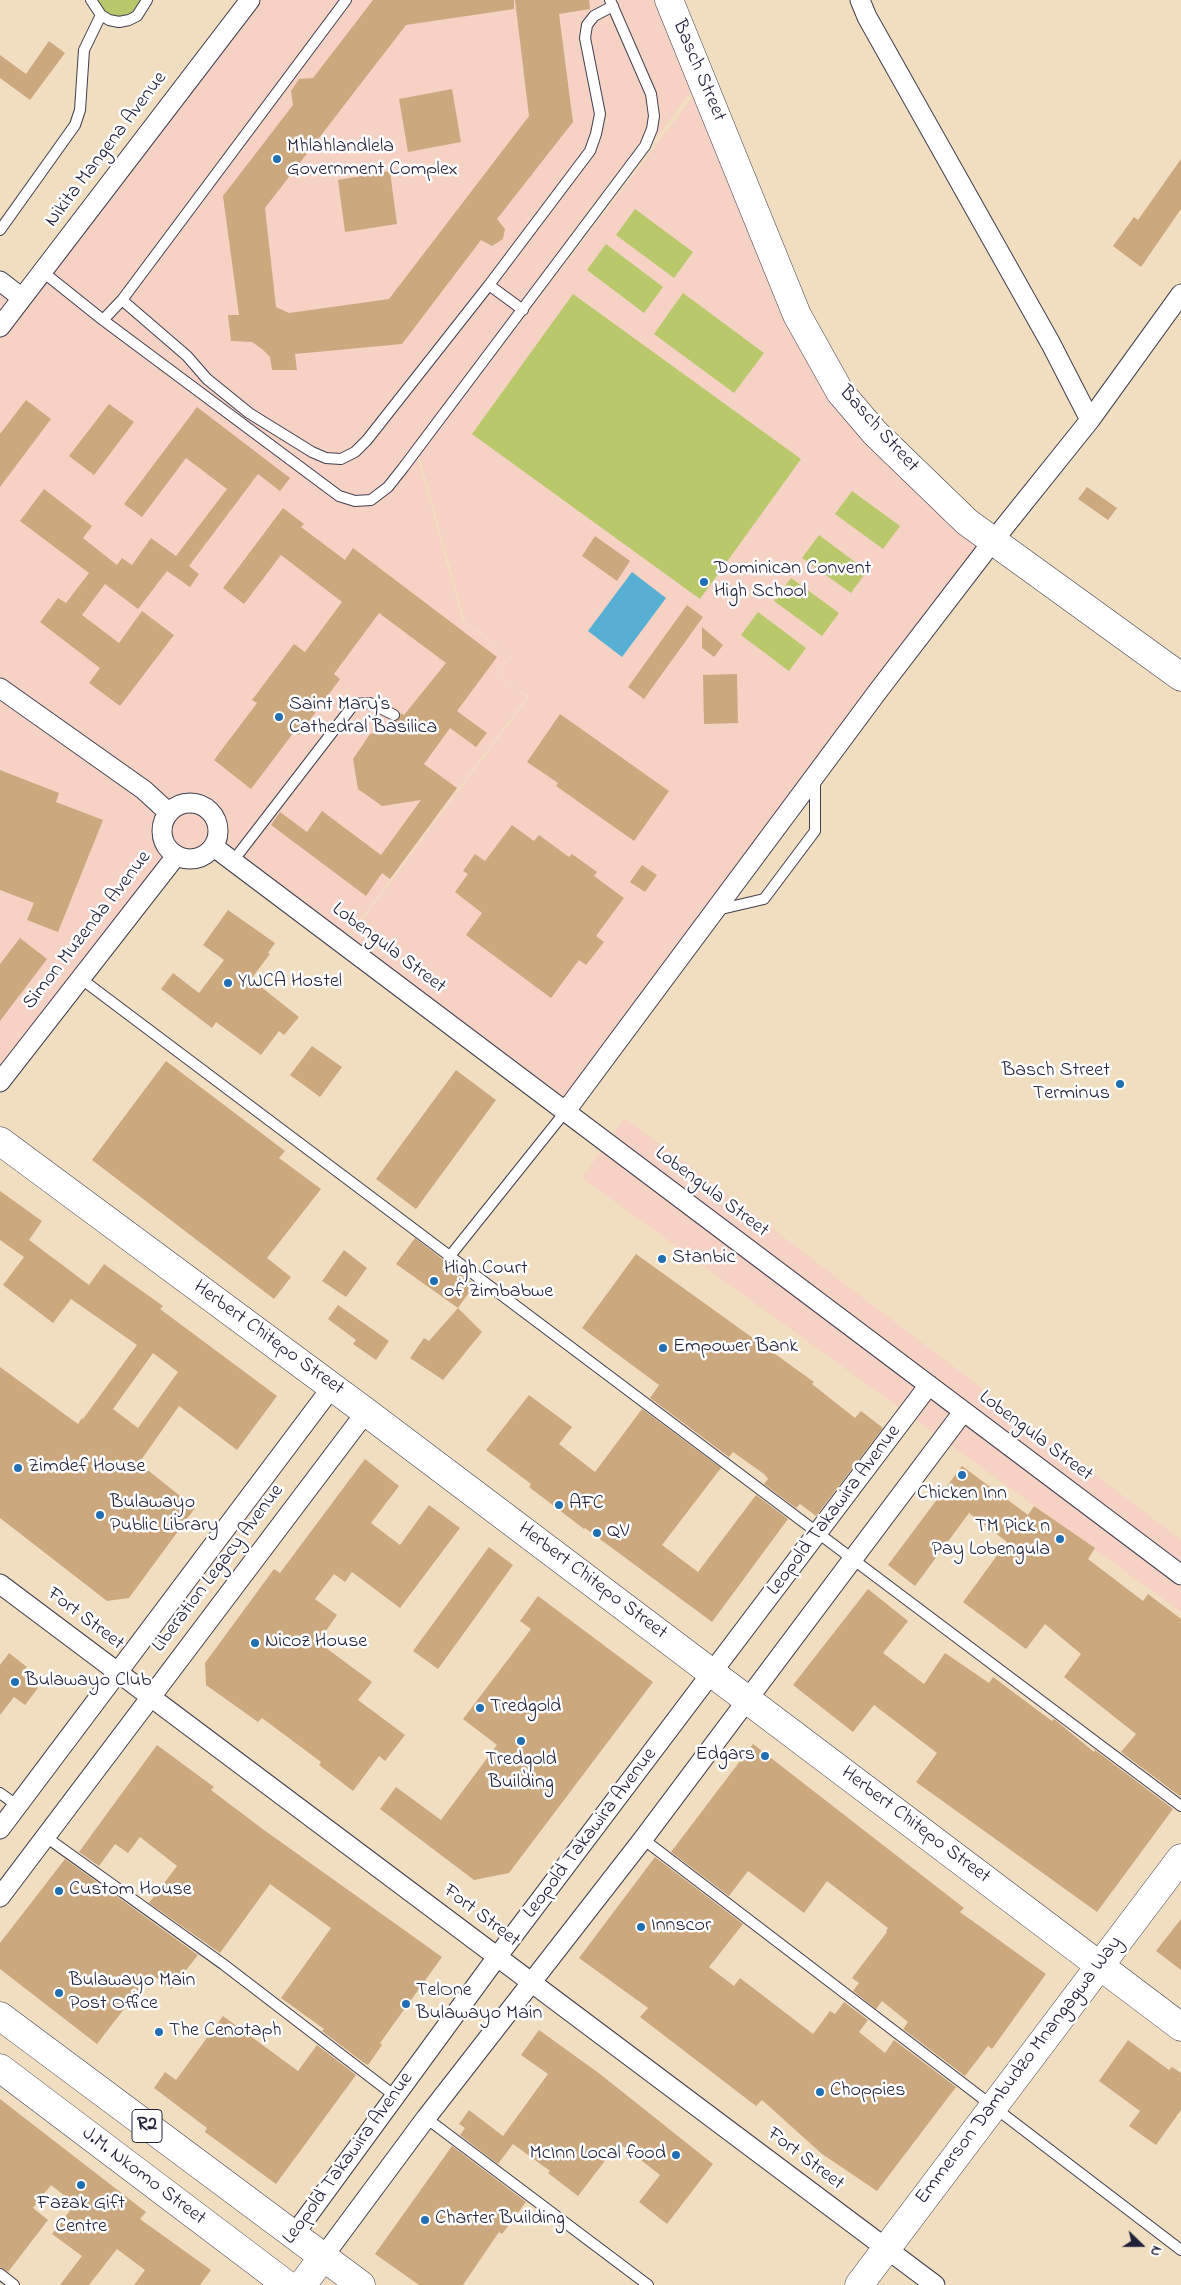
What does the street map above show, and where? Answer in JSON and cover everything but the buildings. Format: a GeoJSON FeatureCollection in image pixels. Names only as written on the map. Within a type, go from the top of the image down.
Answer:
{"type":"FeatureCollection","features":[{"type":"Feature","properties":{"kind":"main road","name":"Basch Street"},"geometry":{"type":"LineString","coordinates":[[669,0],[797,315],[840,392],[875,433],[967,522],[1181,677]]}},
{"type":"Feature","properties":{"kind":"main road","name":"Herbert Chitepo Street"},"geometry":{"type":"LineString","coordinates":[[0,1141],[366,1412],[1181,2027]]}},
{"type":"Feature","properties":{"kind":"main road","name":"Emmerson Dambudzo Mnangagwa Way"},"geometry":{"type":"LineString","coordinates":[[858,2285],[1181,1858]]}},
{"type":"Feature","properties":{"kind":"main road","name":"R2"},"geometry":{"type":"LineString","coordinates":[[0,2016],[361,2285]]}},
{"type":"Feature","properties":{"kind":"main road","name":"J.M. Nkomo Street"},"geometry":{"type":"LineString","coordinates":[[0,2068],[270,2280]]}},
{"type":"Feature","properties":{"kind":"main road","name":"Leopold Takawira Avenue"},"geometry":{"type":"LineString","coordinates":[[270,2280],[293,2236]]}},
{"type":"Feature","properties":{"kind":"main road","name":"Leopold Takawira Avenue"},"geometry":{"type":"LineString","coordinates":[[302,2285],[324,2257]]}},
{"type":"Feature","properties":{"kind":"street","name":"Nikita Mangena Avenue"},"geometry":{"type":"LineString","coordinates":[[0,327],[250,0]]}},
{"type":"Feature","properties":{"kind":"street"},"geometry":{"type":"LineString","coordinates":[[860,0],[867,16],[1051,344],[1090,420]]}},
{"type":"Feature","properties":{"kind":"street"},"geometry":{"type":"LineString","coordinates":[[0,281],[22,298]]}},
{"type":"Feature","properties":{"kind":"street"},"geometry":{"type":"LineString","coordinates":[[565,1112],[714,910],[993,541],[1090,420],[1181,294]]}},
{"type":"Feature","properties":{"kind":"street"},"geometry":{"type":"LineString","coordinates":[[0,688],[144,790],[169,813]]}},
{"type":"Feature","properties":{"kind":"street"},"geometry":{"type":"LineString","coordinates":[[190,803],[202,805],[212,813],[218,823],[218,836],[214,847],[207,855],[197,859],[186,859],[176,856],[167,847],[162,836],[163,824],[169,813],[179,805],[190,803]]}},
{"type":"Feature","properties":{"kind":"street","name":"Lobengula Street"},"geometry":{"type":"LineString","coordinates":[[214,847],[1181,1575]]}},
{"type":"Feature","properties":{"kind":"street","name":"Simon Muzenda Avenue"},"geometry":{"type":"LineString","coordinates":[[0,1082],[176,856]]}},
{"type":"Feature","properties":{"kind":"street","name":"Leopold Takawira Avenue"},"geometry":{"type":"LineString","coordinates":[[293,2236],[497,1957],[929,1385]]}},
{"type":"Feature","properties":{"kind":"street","name":"Liberation Legacy Avenue"},"geometry":{"type":"LineString","coordinates":[[0,1829],[332,1387]]}},
{"type":"Feature","properties":{"kind":"street","name":"Liberation Legacy Avenue"},"geometry":{"type":"LineString","coordinates":[[0,1897],[366,1412]]}},
{"type":"Feature","properties":{"kind":"street","name":"Leopold Takawira Avenue"},"geometry":{"type":"LineString","coordinates":[[324,2257],[426,2118],[643,1839],[964,1412]]}},
{"type":"Feature","properties":{"kind":"street","name":"Fort Street"},"geometry":{"type":"LineString","coordinates":[[0,1584],[935,2285]]}},
{"type":"Feature","properties":{"kind":"lane"},"geometry":{"type":"LineString","coordinates":[[91,0],[101,16],[109,20],[129,20],[137,16],[147,0]]}},
{"type":"Feature","properties":{"kind":"lane"},"geometry":{"type":"LineString","coordinates":[[103,320],[122,300],[346,0]]}},
{"type":"Feature","properties":{"kind":"lane"},"geometry":{"type":"LineString","coordinates":[[43,272],[103,320],[339,496],[355,501],[371,500],[388,487],[645,146],[652,129],[654,116],[651,94],[612,3],[594,16],[587,25],[585,38],[600,114],[590,151],[489,285],[356,452],[341,458],[326,458],[312,452],[249,413],[207,379],[187,356],[122,300]]}},
{"type":"Feature","properties":{"kind":"lane"},"geometry":{"type":"LineString","coordinates":[[0,230],[75,125],[80,110],[84,50],[101,16]]}},
{"type":"Feature","properties":{"kind":"lane"},"geometry":{"type":"LineString","coordinates":[[489,285],[523,310]]}},
{"type":"Feature","properties":{"kind":"lane"},"geometry":{"type":"LineString","coordinates":[[233,861],[354,704],[370,703],[394,715]]}},
{"type":"Feature","properties":{"kind":"lane"},"geometry":{"type":"LineString","coordinates":[[714,910],[764,899],[815,831],[815,776]]}},
{"type":"Feature","properties":{"kind":"lane"},"geometry":{"type":"LineString","coordinates":[[80,978],[1181,1806]]}},
{"type":"Feature","properties":{"kind":"lane"},"geometry":{"type":"LineString","coordinates":[[450,1256],[565,1112]]}},
{"type":"Feature","properties":{"kind":"lane"},"geometry":{"type":"LineString","coordinates":[[0,1793],[18,1806]]}},
{"type":"Feature","properties":{"kind":"lane"},"geometry":{"type":"LineString","coordinates":[[46,1837],[223,1964],[395,2096]]}},
{"type":"Feature","properties":{"kind":"lane"},"geometry":{"type":"LineString","coordinates":[[643,1839],[1181,2250]]}},
{"type":"Feature","properties":{"kind":"lane"},"geometry":{"type":"LineString","coordinates":[[426,2118],[648,2285]]}},
{"type":"Feature","properties":{"kind":"lane"},"geometry":{"type":"LineString","coordinates":[[0,2274],[14,2285]]}},
{"type":"Feature","properties":{"kind":"shaded area"},"geometry":{"type":"Polygon","coordinates":[[[254,0],[666,0],[699,81],[417,455],[463,622],[510,656],[497,675],[527,697],[344,941],[211,846],[196,856],[186,856],[176,851],[0,1076],[0,285],[22,302],[254,0]]]}},
{"type":"Feature","properties":{"kind":"shaded area","name":"Dominican Convent High School"},"geometry":{"type":"Polygon","coordinates":[[[701,86],[794,317],[985,543],[563,1105],[347,940],[529,697],[498,675],[511,656],[465,622],[419,455],[701,86]]]}},
{"type":"Feature","properties":{"kind":"shaded area"},"geometry":{"type":"Polygon","coordinates":[[[624,1118],[702,1175],[1181,1540],[1181,1612],[582,1178],[624,1118]]]}},
{"type":"Feature","properties":{"kind":"green space"},"geometry":{"type":"Polygon","coordinates":[[[95,0],[143,0],[140,6],[131,14],[120,17],[103,12],[95,0]]]}},
{"type":"Feature","properties":{"kind":"green space"},"geometry":{"type":"Polygon","coordinates":[[[635,209],[693,252],[674,278],[616,235],[635,209]]]}},
{"type":"Feature","properties":{"kind":"green space"},"geometry":{"type":"Polygon","coordinates":[[[606,244],[663,287],[644,313],[587,270],[606,244]]]}},
{"type":"Feature","properties":{"kind":"green space"},"geometry":{"type":"Polygon","coordinates":[[[683,293],[764,353],[734,393],[654,334],[683,293]]]}},
{"type":"Feature","properties":{"kind":"green space"},"geometry":{"type":"Polygon","coordinates":[[[573,294],[801,459],[700,599],[472,434],[573,294]]]}},
{"type":"Feature","properties":{"kind":"green space"},"geometry":{"type":"Polygon","coordinates":[[[852,491],[900,526],[883,549],[835,514],[852,491]]]}},
{"type":"Feature","properties":{"kind":"green space"},"geometry":{"type":"Polygon","coordinates":[[[819,535],[867,571],[851,593],[802,558],[819,535]]]}},
{"type":"Feature","properties":{"kind":"green space"},"geometry":{"type":"Polygon","coordinates":[[[791,578],[839,613],[822,636],[774,601],[791,578]]]}},
{"type":"Feature","properties":{"kind":"green space"},"geometry":{"type":"Polygon","coordinates":[[[758,612],[806,648],[789,671],[741,635],[758,612]]]}},
{"type":"Feature","properties":{"kind":"water"},"geometry":{"type":"Polygon","coordinates":[[[632,572],[666,598],[622,657],[588,631],[632,572]]]}},
{"type":"Feature","properties":{"kind":"place","name":"Mhlahlandlela Government Complex"},"geometry":{"type":"Point","coordinates":[277,159]}},
{"type":"Feature","properties":{"kind":"place","name":"Dominican Convent High School"},"geometry":{"type":"Point","coordinates":[704,582]}},
{"type":"Feature","properties":{"kind":"place","name":"Saint Mary's Cathedral Basilica"},"geometry":{"type":"Point","coordinates":[279,717]}},
{"type":"Feature","properties":{"kind":"place","name":"YWCA Hostel"},"geometry":{"type":"Point","coordinates":[228,983]}},
{"type":"Feature","properties":{"kind":"place","name":"Basch Street Terminus"},"geometry":{"type":"Point","coordinates":[1120,1084]}},
{"type":"Feature","properties":{"kind":"place","name":"Stanbic"},"geometry":{"type":"Point","coordinates":[662,1259]}},
{"type":"Feature","properties":{"kind":"place","name":"High Court of Zimbabwe"},"geometry":{"type":"Point","coordinates":[434,1281]}},
{"type":"Feature","properties":{"kind":"place","name":"Empower Bank"},"geometry":{"type":"Point","coordinates":[663,1348]}},
{"type":"Feature","properties":{"kind":"place","name":"Zimdef House"},"geometry":{"type":"Point","coordinates":[18,1468]}},
{"type":"Feature","properties":{"kind":"place","name":"Chicken Inn"},"geometry":{"type":"Point","coordinates":[962,1475]}},
{"type":"Feature","properties":{"kind":"place","name":"AFC"},"geometry":{"type":"Point","coordinates":[559,1505]}},
{"type":"Feature","properties":{"kind":"place","name":"Bulawayo Public Library"},"geometry":{"type":"Point","coordinates":[100,1515]}},
{"type":"Feature","properties":{"kind":"place","name":"QV"},"geometry":{"type":"Point","coordinates":[597,1533]}},
{"type":"Feature","properties":{"kind":"place","name":"TM Pick n Pay Lobengula"},"geometry":{"type":"Point","coordinates":[1060,1539]}},
{"type":"Feature","properties":{"kind":"place","name":"Nicoz House"},"geometry":{"type":"Point","coordinates":[255,1643]}},
{"type":"Feature","properties":{"kind":"place","name":"Bulawayo Club"},"geometry":{"type":"Point","coordinates":[15,1682]}},
{"type":"Feature","properties":{"kind":"place","name":"Tredgold"},"geometry":{"type":"Point","coordinates":[480,1708]}},
{"type":"Feature","properties":{"kind":"place","name":"Tredgold Building"},"geometry":{"type":"Point","coordinates":[521,1741]}},
{"type":"Feature","properties":{"kind":"place","name":"Edgars"},"geometry":{"type":"Point","coordinates":[765,1756]}},
{"type":"Feature","properties":{"kind":"place","name":"Custom House"},"geometry":{"type":"Point","coordinates":[59,1891]}},
{"type":"Feature","properties":{"kind":"place","name":"Innscor"},"geometry":{"type":"Point","coordinates":[641,1927]}},
{"type":"Feature","properties":{"kind":"place","name":"Bulawayo Main Post Office"},"geometry":{"type":"Point","coordinates":[59,1993]}},
{"type":"Feature","properties":{"kind":"place","name":"TelOne Bulawayo Main"},"geometry":{"type":"Point","coordinates":[406,2004]}},
{"type":"Feature","properties":{"kind":"place","name":"The Cenotaph"},"geometry":{"type":"Point","coordinates":[159,2032]}},
{"type":"Feature","properties":{"kind":"place","name":"Choppies"},"geometry":{"type":"Point","coordinates":[820,2092]}},
{"type":"Feature","properties":{"kind":"place","name":"McInn Local food"},"geometry":{"type":"Point","coordinates":[676,2155]}},
{"type":"Feature","properties":{"kind":"place","name":"Fazak Gift Centre"},"geometry":{"type":"Point","coordinates":[81,2185]}},
{"type":"Feature","properties":{"kind":"place","name":"Charter Building"},"geometry":{"type":"Point","coordinates":[425,2220]}}]}
